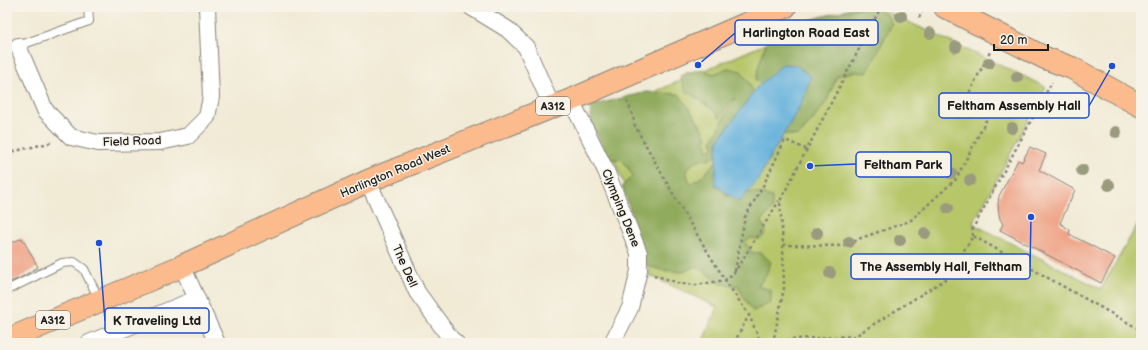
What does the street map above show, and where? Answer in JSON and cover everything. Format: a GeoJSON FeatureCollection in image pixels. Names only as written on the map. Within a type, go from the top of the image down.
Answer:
{"type":"FeatureCollection","features":[{"type":"Feature","properties":{"kind":"main road","name":"Harlington Road West"},"geometry":{"type":"LineString","coordinates":[[7,340],[182,266],[368,181],[561,103],[785,7]]}},
{"type":"Feature","properties":{"kind":"main road"},"geometry":{"type":"LineString","coordinates":[[945,7],[1045,58],[1063,73],[1141,106]]}},
{"type":"Feature","properties":{"kind":"main road"},"geometry":{"type":"LineString","coordinates":[[970,7],[1052,52],[1063,73]]}},
{"type":"Feature","properties":{"kind":"street","name":"Field Road"},"geometry":{"type":"LineString","coordinates":[[71,137],[98,143],[160,142],[188,136],[207,117],[211,97],[207,7]]}},
{"type":"Feature","properties":{"kind":"street","name":"Clymping Dene"},"geometry":{"type":"LineString","coordinates":[[471,7],[508,29],[526,48],[606,171],[639,253],[639,270],[630,308],[612,343]]}},
{"type":"Feature","properties":{"kind":"street"},"geometry":{"type":"LineString","coordinates":[[18,46],[45,110],[71,137]]}},
{"type":"Feature","properties":{"kind":"street","name":"The Dell"},"geometry":{"type":"LineString","coordinates":[[368,181],[417,292],[450,339],[456,343]]}},
{"type":"Feature","properties":{"kind":"street"},"geometry":{"type":"LineString","coordinates":[[182,266],[217,343]]}},
{"type":"Feature","properties":{"kind":"street"},"geometry":{"type":"LineString","coordinates":[[89,343],[196,299]]}},
{"type":"Feature","properties":{"kind":"lane"},"geometry":{"type":"LineString","coordinates":[[18,46],[89,21],[88,7]]}},
{"type":"Feature","properties":{"kind":"lane"},"geometry":{"type":"LineString","coordinates":[[7,290],[62,263],[74,262],[84,269],[100,301]]}},
{"type":"Feature","properties":{"kind":"path"},"geometry":{"type":"LineString","coordinates":[[639,270],[682,284],[696,285],[725,280],[734,274],[780,201],[881,7]]}},
{"type":"Feature","properties":{"kind":"path"},"geometry":{"type":"LineString","coordinates":[[919,18],[925,7]]}},
{"type":"Feature","properties":{"kind":"path"},"geometry":{"type":"LineString","coordinates":[[784,245],[846,246],[861,238],[910,221],[956,179],[986,121],[968,95],[990,51]]}},
{"type":"Feature","properties":{"kind":"path"},"geometry":{"type":"LineString","coordinates":[[780,201],[784,245],[784,288],[774,342],[855,336],[946,279],[973,236],[972,230],[1063,73]]}},
{"type":"Feature","properties":{"kind":"path"},"geometry":{"type":"LineString","coordinates":[[627,101],[632,113],[634,126],[725,280],[749,315],[761,343]]}},
{"type":"Feature","properties":{"kind":"path"},"geometry":{"type":"LineString","coordinates":[[7,153],[71,137]]}},
{"type":"Feature","properties":{"kind":"path"},"geometry":{"type":"LineString","coordinates":[[734,274],[745,217],[764,184],[785,140],[806,149]]}},
{"type":"Feature","properties":{"kind":"path"},"geometry":{"type":"LineString","coordinates":[[973,236],[1141,330]]}},
{"type":"Feature","properties":{"kind":"path"},"geometry":{"type":"LineString","coordinates":[[734,343],[749,315]]}},
{"type":"Feature","properties":{"kind":"green space"},"geometry":{"type":"Polygon","coordinates":[[[851,7],[877,7],[1046,87],[973,224],[1101,289],[1141,218],[1141,343],[702,343],[717,307],[649,275],[651,252],[596,114],[633,101],[851,7]]]}},
{"type":"Feature","properties":{"kind":"green space"},"geometry":{"type":"Polygon","coordinates":[[[871,7],[887,15],[892,24],[867,73],[853,72],[837,76],[827,101],[813,120],[798,136],[782,134],[769,88],[756,80],[768,37],[816,18],[871,7]]]}},
{"type":"Feature","properties":{"kind":"green space"},"geometry":{"type":"Polygon","coordinates":[[[729,68],[741,71],[755,95],[726,152],[712,158],[694,162],[686,171],[690,184],[703,176],[715,162],[729,165],[726,196],[753,192],[772,197],[772,209],[762,221],[766,233],[760,239],[750,238],[745,242],[751,252],[761,253],[771,262],[766,275],[758,286],[771,290],[771,303],[753,311],[738,286],[721,284],[697,266],[682,272],[661,270],[631,260],[622,231],[632,215],[622,186],[633,176],[622,159],[609,160],[592,124],[590,106],[646,92],[679,94],[706,134],[707,150],[714,147],[712,140],[735,98],[731,100],[720,118],[712,109],[685,90],[680,76],[701,69],[714,74],[729,68]]]}},
{"type":"Feature","properties":{"kind":"water"},"geometry":{"type":"Polygon","coordinates":[[[783,64],[796,65],[811,77],[800,106],[758,180],[739,202],[715,184],[718,141],[758,86],[783,64]]]}},
{"type":"Feature","properties":{"kind":"building"},"geometry":{"type":"Polygon","coordinates":[[[1030,147],[1046,154],[1039,170],[1075,190],[1060,223],[1070,230],[1069,234],[1115,258],[1101,283],[1000,230],[1003,224],[999,214],[999,196],[1018,160],[1022,162],[1030,147]]]}},
{"type":"Feature","properties":{"kind":"building"},"geometry":{"type":"Polygon","coordinates":[[[22,238],[38,267],[20,278],[7,283],[7,245],[22,238]]]}},
{"type":"Feature","properties":{"kind":"place","name":"Harlington Road East"},"geometry":{"type":"Point","coordinates":[698,65]}},
{"type":"Feature","properties":{"kind":"place","name":"Feltham Assembly Hall"},"geometry":{"type":"Point","coordinates":[1112,66]}},
{"type":"Feature","properties":{"kind":"place","name":"Feltham Park"},"geometry":{"type":"Point","coordinates":[810,166]}},
{"type":"Feature","properties":{"kind":"place","name":"The Assembly Hall, Feltham"},"geometry":{"type":"Point","coordinates":[1031,217]}},
{"type":"Feature","properties":{"kind":"place","name":"K Traveling Ltd"},"geometry":{"type":"Point","coordinates":[99,243]}}]}
